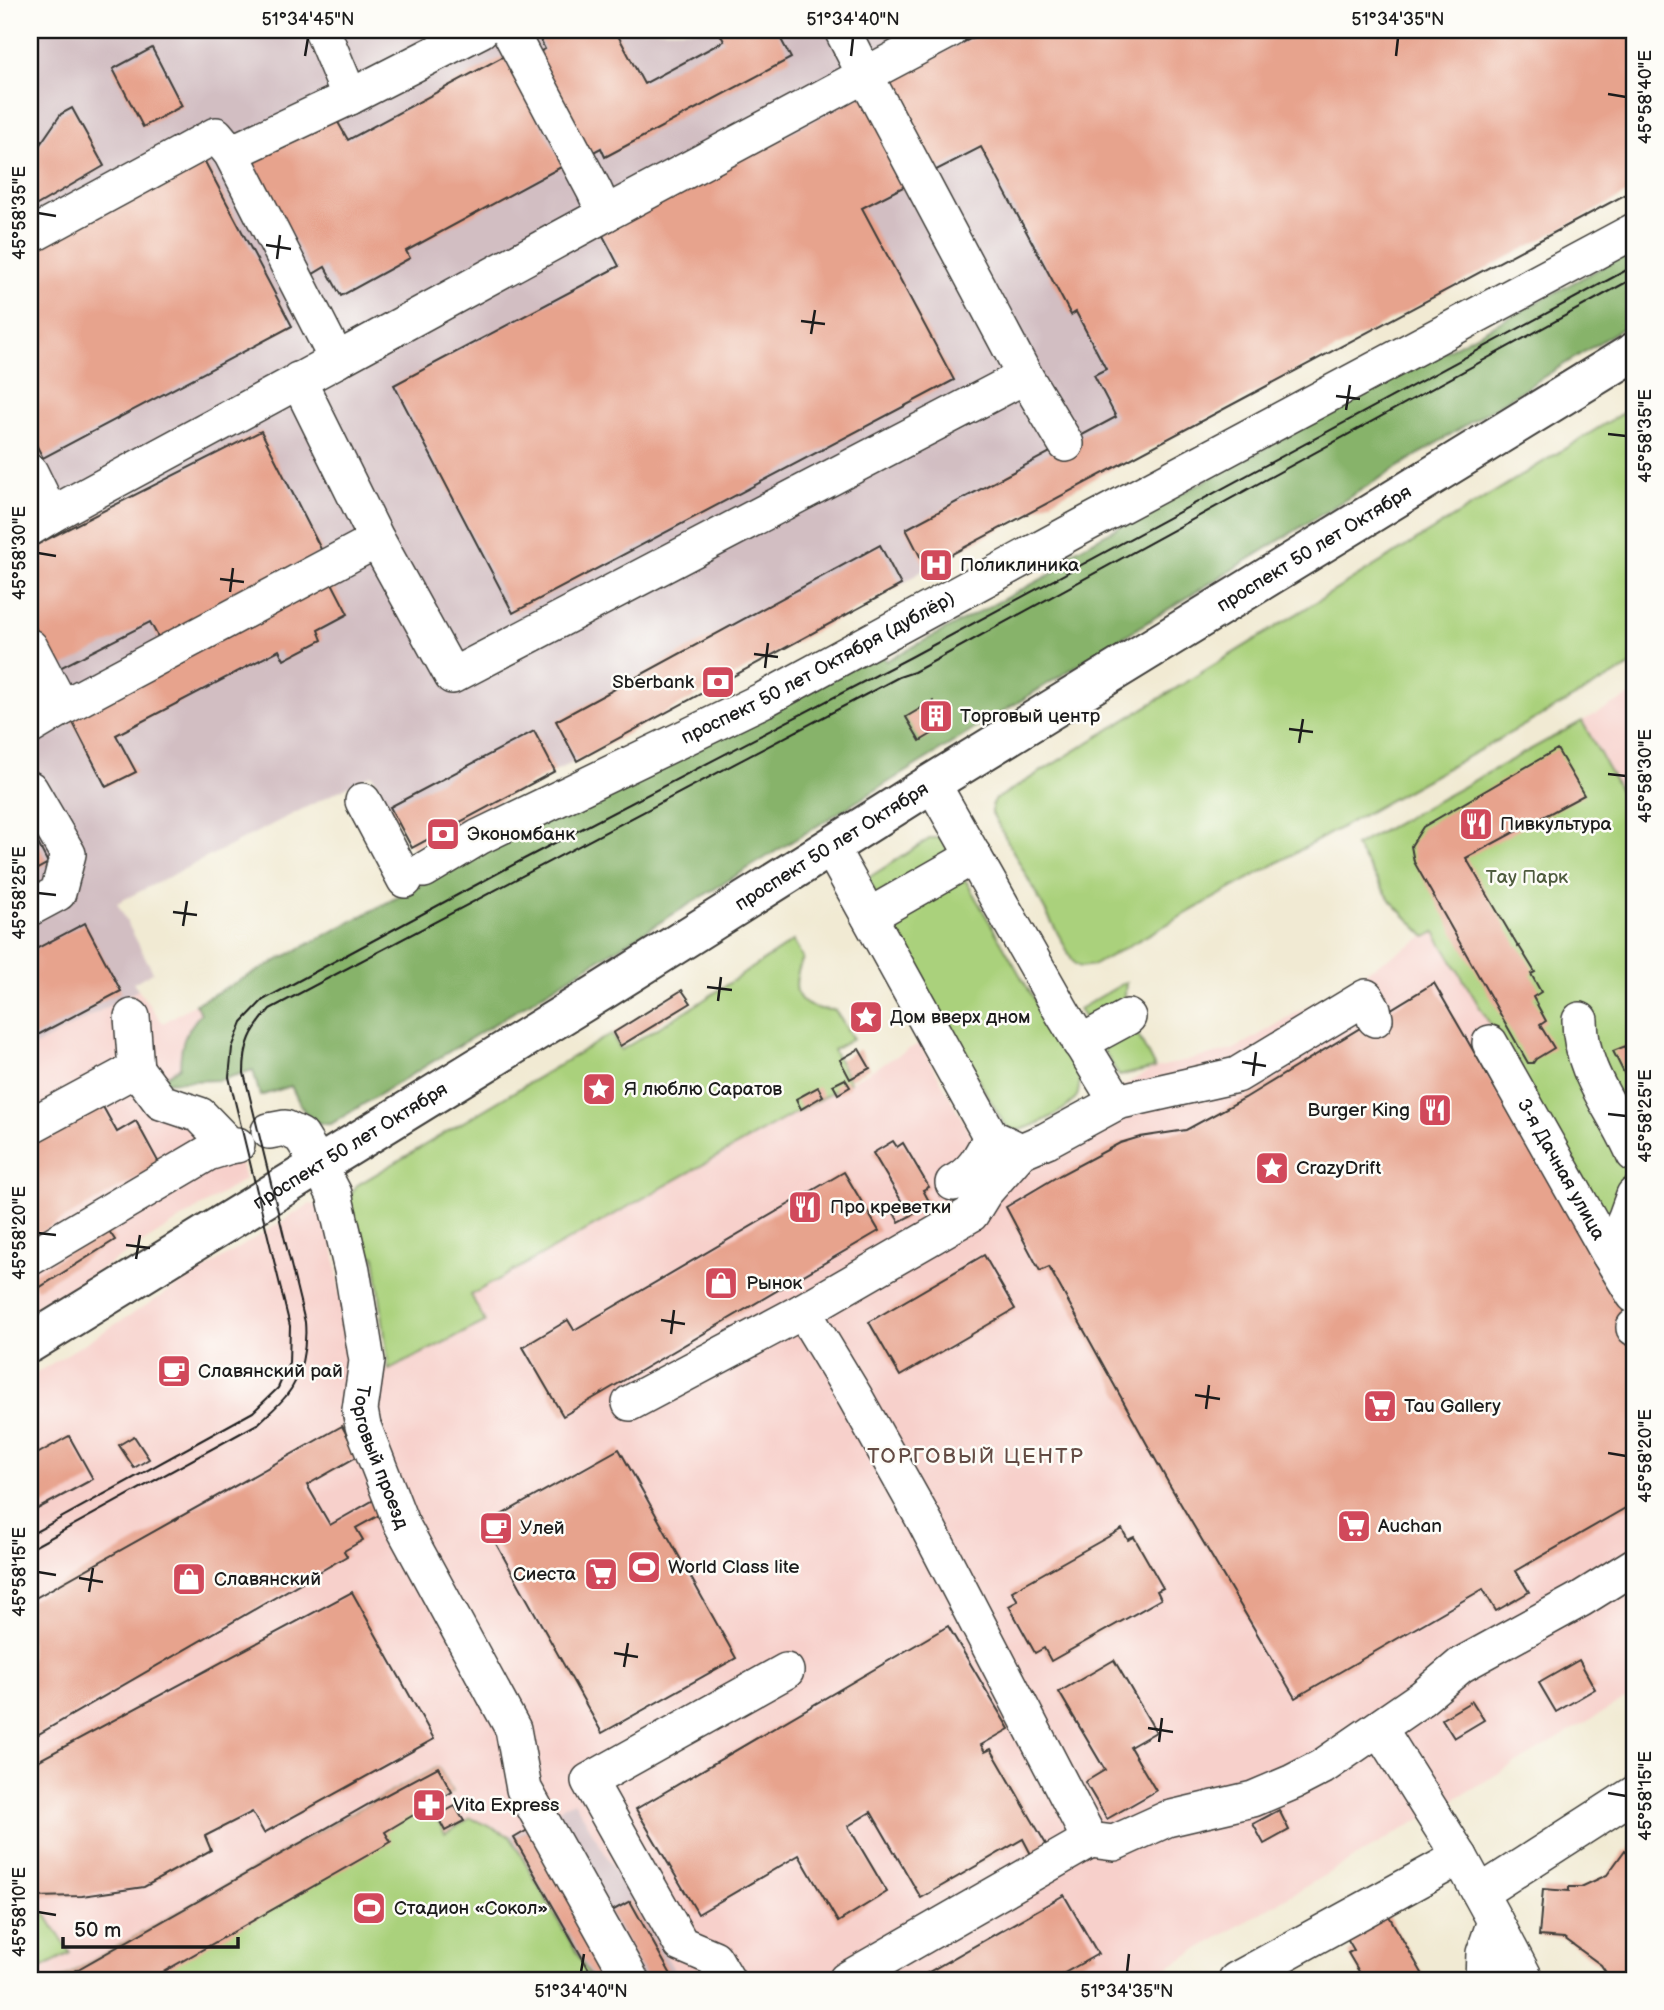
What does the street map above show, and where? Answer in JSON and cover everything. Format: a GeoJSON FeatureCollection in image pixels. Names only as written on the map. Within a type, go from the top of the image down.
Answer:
{"type":"FeatureCollection","features":[{"type":"Feature","properties":{"kind":"main road","name":"проспект 50 лет Октября"},"geometry":{"type":"LineString","coordinates":[[30,1343],[932,783],[1634,352]]}},
{"type":"Feature","properties":{"kind":"street"},"geometry":{"type":"LineString","coordinates":[[322,30],[350,97]]}},
{"type":"Feature","properties":{"kind":"street"},"geometry":{"type":"LineString","coordinates":[[232,153],[481,30]]}},
{"type":"Feature","properties":{"kind":"street"},"geometry":{"type":"LineString","coordinates":[[509,30],[605,215]]}},
{"type":"Feature","properties":{"kind":"street"},"geometry":{"type":"LineString","coordinates":[[842,30],[1025,376],[1066,444]]}},
{"type":"Feature","properties":{"kind":"street"},"geometry":{"type":"LineString","coordinates":[[30,472],[41,522],[298,380],[950,30]]}},
{"type":"Feature","properties":{"kind":"street"},"geometry":{"type":"LineString","coordinates":[[30,236],[216,135],[232,153],[337,359]]}},
{"type":"Feature","properties":{"kind":"street","name":"проспект 50 лет Октября (дублёр)"},"geometry":{"type":"LineString","coordinates":[[363,801],[414,875],[478,837],[763,700],[1634,232]]}},
{"type":"Feature","properties":{"kind":"street"},"geometry":{"type":"LineString","coordinates":[[298,380],[377,540],[452,676],[1025,376]]}},
{"type":"Feature","properties":{"kind":"street"},"geometry":{"type":"LineString","coordinates":[[30,727],[377,540]]}},
{"type":"Feature","properties":{"kind":"street"},"geometry":{"type":"LineString","coordinates":[[30,647],[62,708]]}},
{"type":"Feature","properties":{"kind":"street"},"geometry":{"type":"LineString","coordinates":[[932,783],[1117,1102]]}},
{"type":"Feature","properties":{"kind":"street"},"geometry":{"type":"LineString","coordinates":[[30,789],[68,854],[58,892],[30,908]]}},
{"type":"Feature","properties":{"kind":"street"},"geometry":{"type":"LineString","coordinates":[[831,848],[1006,1144]]}},
{"type":"Feature","properties":{"kind":"street"},"geometry":{"type":"LineString","coordinates":[[869,916],[974,856]]}},
{"type":"Feature","properties":{"kind":"street"},"geometry":{"type":"LineString","coordinates":[[953,1183],[966,1177],[978,1163],[1006,1144],[1047,1140],[1117,1102],[1241,1087],[1370,1008]]}},
{"type":"Feature","properties":{"kind":"street"},"geometry":{"type":"LineString","coordinates":[[30,1258],[208,1153],[233,1146],[200,1115],[160,1102],[136,1069],[132,1017]]}},
{"type":"Feature","properties":{"kind":"street"},"geometry":{"type":"LineString","coordinates":[[1080,1042],[1128,1017]]}},
{"type":"Feature","properties":{"kind":"street"},"geometry":{"type":"LineString","coordinates":[[1580,1020],[1580,1040],[1593,1078],[1634,1154]]}},
{"type":"Feature","properties":{"kind":"street","name":"3-я Дачная улица"},"geometry":{"type":"LineString","coordinates":[[1490,1043],[1634,1294]]}},
{"type":"Feature","properties":{"kind":"street"},"geometry":{"type":"LineString","coordinates":[[30,1126],[136,1069]]}},
{"type":"Feature","properties":{"kind":"street","name":"Торговый проезд"},"geometry":{"type":"LineString","coordinates":[[269,1131],[285,1128],[301,1136],[334,1194],[352,1270],[367,1361],[360,1410],[363,1426],[401,1523],[513,1729],[524,1789],[631,1980]]}},
{"type":"Feature","properties":{"kind":"street"},"geometry":{"type":"LineString","coordinates":[[630,1404],[803,1311],[971,1214],[984,1193],[1006,1144]]}},
{"type":"Feature","properties":{"kind":"street"},"geometry":{"type":"LineString","coordinates":[[1609,1254],[1634,1195]]}},
{"type":"Feature","properties":{"kind":"street"},"geometry":{"type":"LineString","coordinates":[[803,1311],[925,1522],[1090,1840]]}},
{"type":"Feature","properties":{"kind":"street"},"geometry":{"type":"LineString","coordinates":[[846,1980],[1090,1840],[1114,1843],[1167,1819],[1253,1799],[1322,1767],[1422,1698],[1461,1665],[1581,1599],[1634,1566]]}},
{"type":"Feature","properties":{"kind":"street"},"geometry":{"type":"LineString","coordinates":[[727,1980],[714,1958],[681,1944],[589,1782],[786,1671]]}},
{"type":"Feature","properties":{"kind":"street"},"geometry":{"type":"LineString","coordinates":[[1379,1728],[1460,1857],[1526,1980]]}},
{"type":"Feature","properties":{"kind":"street"},"geometry":{"type":"LineString","coordinates":[[1483,1980],[1487,1907],[1634,1794]]}},
{"type":"Feature","properties":{"kind":"street"},"geometry":{"type":"LineString","coordinates":[[1236,1980],[1460,1857]]}},
{"type":"Feature","properties":{"kind":"shaded area"},"geometry":{"type":"Polygon","coordinates":[[[30,30],[1634,30],[1634,190],[1071,490],[1051,452],[906,529],[926,568],[901,585],[880,546],[556,721],[577,761],[555,771],[533,732],[390,807],[372,774],[117,903],[153,972],[133,983],[138,990],[30,1049],[30,30]]]}},
{"type":"Feature","properties":{"kind":"shaded area"},"geometry":{"type":"Polygon","coordinates":[[[1634,694],[1634,816],[1582,721],[1634,694]]]}},
{"type":"Feature","properties":{"kind":"shaded area"},"geometry":{"type":"Polygon","coordinates":[[[1434,931],[1634,1266],[1634,1694],[1146,1980],[680,1980],[574,1802],[510,1836],[471,1818],[445,1833],[369,1804],[59,1980],[30,1980],[30,1377],[310,1204],[319,1206],[329,1215],[351,1368],[389,1370],[484,1322],[470,1295],[920,1043],[985,1160],[1155,1068],[1232,1050],[1242,1045],[1434,931]]]}},
{"type":"Feature","properties":{"kind":"shaded area"},"geometry":{"type":"Polygon","coordinates":[[[138,990],[163,1023],[195,1004],[201,1013],[181,1045],[180,1067],[158,1081],[233,1133],[245,1179],[30,1314],[30,1049],[138,990]]]}},
{"type":"Feature","properties":{"kind":"shaded area"},"geometry":{"type":"Polygon","coordinates":[[[574,1801],[680,1980],[592,1980],[510,1836],[574,1801]]]}},
{"type":"Feature","properties":{"kind":"green space"},"geometry":{"type":"Polygon","coordinates":[[[1634,250],[1634,321],[331,1124],[316,1122],[310,1118],[301,1107],[291,1086],[260,1096],[253,1070],[220,1080],[157,1082],[180,1067],[184,1038],[201,1013],[195,1004],[878,650],[886,661],[1055,572],[1061,558],[1634,250]]]}},
{"type":"Feature","properties":{"kind":"green space"},"geometry":{"type":"Polygon","coordinates":[[[1634,406],[1634,664],[1094,965],[1080,967],[1074,963],[992,813],[995,800],[1634,406]]]}},
{"type":"Feature","properties":{"kind":"green space","name":"Тау Парк"},"geometry":{"type":"Polygon","coordinates":[[[1582,721],[1634,816],[1634,1266],[1435,932],[1426,937],[1391,901],[1355,846],[1582,721]]]}},
{"type":"Feature","properties":{"kind":"green space"},"geometry":{"type":"Polygon","coordinates":[[[931,838],[941,838],[947,847],[946,855],[876,895],[868,878],[931,838]]]}},
{"type":"Feature","properties":{"kind":"green space"},"geometry":{"type":"Polygon","coordinates":[[[959,877],[966,881],[1080,1079],[1077,1096],[1065,1108],[1048,1119],[1020,1130],[1013,1131],[1004,1124],[895,935],[892,921],[959,877]]]}},
{"type":"Feature","properties":{"kind":"green space"},"geometry":{"type":"Polygon","coordinates":[[[793,941],[803,958],[796,980],[799,997],[812,1007],[835,1010],[853,1039],[833,1050],[850,1082],[471,1295],[485,1322],[389,1370],[375,1256],[367,1258],[348,1205],[356,1186],[611,1034],[621,1050],[696,1005],[793,941]]]}},
{"type":"Feature","properties":{"kind":"green space"},"geometry":{"type":"Polygon","coordinates":[[[1126,982],[1124,1008],[1155,1068],[1119,1076],[1079,1009],[1126,982]]]}},
{"type":"Feature","properties":{"kind":"green space","name":"Стадион «Сокол»"},"geometry":{"type":"Polygon","coordinates":[[[438,1767],[452,1792],[430,1806],[445,1833],[471,1818],[510,1836],[592,1980],[59,1980],[369,1804],[438,1767]]]}},
{"type":"Feature","properties":{"kind":"green space"},"geometry":{"type":"Polygon","coordinates":[[[30,1911],[44,1911],[70,1953],[30,1974],[30,1911]]]}},
{"type":"Feature","properties":{"kind":"building"},"geometry":{"type":"Polygon","coordinates":[[[535,30],[615,30],[644,84],[724,41],[718,30],[776,30],[791,58],[605,157],[601,148],[586,156],[532,56],[545,49],[535,30]]]}},
{"type":"Feature","properties":{"kind":"building"},"geometry":{"type":"Polygon","coordinates":[[[987,30],[1627,30],[1634,44],[1634,190],[926,568],[906,529],[1116,417],[1094,375],[1106,369],[1076,312],[1071,315],[981,147],[862,208],[954,380],[513,613],[394,385],[619,266],[601,232],[987,30]]]}},
{"type":"Feature","properties":{"kind":"building"},"geometry":{"type":"Polygon","coordinates":[[[152,48],[182,106],[143,127],[113,69],[152,48]]]}},
{"type":"Feature","properties":{"kind":"building"},"geometry":{"type":"Polygon","coordinates":[[[504,56],[563,166],[406,251],[410,258],[341,296],[325,267],[313,274],[252,161],[335,117],[348,140],[504,56]]]}},
{"type":"Feature","properties":{"kind":"building"},"geometry":{"type":"Polygon","coordinates":[[[72,108],[104,166],[30,209],[30,159],[61,114],[72,108]]]}},
{"type":"Feature","properties":{"kind":"building"},"geometry":{"type":"Polygon","coordinates":[[[203,158],[292,326],[43,458],[30,433],[30,249],[203,158]]]}},
{"type":"Feature","properties":{"kind":"building"},"geometry":{"type":"Polygon","coordinates":[[[261,431],[322,551],[162,644],[150,622],[56,670],[30,617],[30,548],[261,431]]]}},
{"type":"Feature","properties":{"kind":"building"},"geometry":{"type":"Polygon","coordinates":[[[880,545],[901,585],[577,761],[556,721],[880,545]]]}},
{"type":"Feature","properties":{"kind":"building"},"geometry":{"type":"Polygon","coordinates":[[[331,581],[348,614],[318,630],[322,640],[284,660],[279,650],[116,735],[136,772],[106,787],[70,717],[331,581]]]}},
{"type":"Feature","properties":{"kind":"building"},"geometry":{"type":"Polygon","coordinates":[[[933,701],[947,725],[920,741],[906,717],[933,701]]]}},
{"type":"Feature","properties":{"kind":"building"},"geometry":{"type":"Polygon","coordinates":[[[534,731],[555,771],[412,848],[390,807],[534,731]]]}},
{"type":"Feature","properties":{"kind":"building","name":"Тау Парк"},"geometry":{"type":"Polygon","coordinates":[[[1557,749],[1584,795],[1466,858],[1535,972],[1531,974],[1541,992],[1533,997],[1546,1021],[1540,1025],[1554,1048],[1533,1063],[1528,1063],[1414,862],[1411,846],[1423,827],[1557,749]]]}},
{"type":"Feature","properties":{"kind":"building"},"geometry":{"type":"Polygon","coordinates":[[[30,828],[48,863],[30,873],[30,828]]]}},
{"type":"Feature","properties":{"kind":"building"},"geometry":{"type":"Polygon","coordinates":[[[85,923],[121,991],[30,1039],[30,952],[85,923]]]}},
{"type":"Feature","properties":{"kind":"building","name":"Tau Gallery"},"geometry":{"type":"Polygon","coordinates":[[[1434,983],[1634,1328],[1634,1503],[1516,1571],[1529,1592],[1496,1611],[1483,1589],[1295,1698],[1169,1484],[1049,1267],[1040,1271],[1006,1207],[1120,1143],[1186,1130],[1245,1098],[1434,983]]]}},
{"type":"Feature","properties":{"kind":"building"},"geometry":{"type":"Polygon","coordinates":[[[682,990],[691,1003],[620,1046],[613,1033],[682,990]]]}},
{"type":"Feature","properties":{"kind":"building"},"geometry":{"type":"Polygon","coordinates":[[[1628,1045],[1634,1063],[1634,1084],[1626,1077],[1613,1051],[1628,1045]]]}},
{"type":"Feature","properties":{"kind":"building"},"geometry":{"type":"Polygon","coordinates":[[[859,1049],[870,1068],[850,1079],[840,1060],[859,1049]]]}},
{"type":"Feature","properties":{"kind":"building"},"geometry":{"type":"Polygon","coordinates":[[[845,1079],[850,1087],[838,1094],[833,1085],[845,1079]]]}},
{"type":"Feature","properties":{"kind":"building"},"geometry":{"type":"Polygon","coordinates":[[[818,1087],[823,1096],[801,1109],[796,1099],[818,1087]]]}},
{"type":"Feature","properties":{"kind":"building"},"geometry":{"type":"Polygon","coordinates":[[[102,1105],[117,1132],[136,1121],[160,1165],[30,1238],[30,1146],[102,1105]]]}},
{"type":"Feature","properties":{"kind":"building"},"geometry":{"type":"Polygon","coordinates":[[[893,1141],[897,1147],[903,1143],[929,1187],[923,1190],[931,1205],[899,1222],[891,1208],[902,1202],[873,1153],[893,1141]]]}},
{"type":"Feature","properties":{"kind":"building","name":"Рынок"},"geometry":{"type":"Polygon","coordinates":[[[844,1172],[879,1231],[563,1416],[523,1347],[568,1320],[574,1330],[844,1172]]]}},
{"type":"Feature","properties":{"kind":"building"},"geometry":{"type":"Polygon","coordinates":[[[107,1228],[115,1240],[37,1289],[30,1276],[107,1228]]]}},
{"type":"Feature","properties":{"kind":"building"},"geometry":{"type":"Polygon","coordinates":[[[984,1255],[1015,1309],[900,1376],[869,1322],[984,1255]]]}},
{"type":"Feature","properties":{"kind":"building","name":"Славянский"},"geometry":{"type":"Polygon","coordinates":[[[342,1426],[358,1456],[307,1485],[330,1525],[374,1500],[381,1514],[356,1528],[363,1540],[344,1551],[347,1556],[30,1739],[30,1601],[342,1426]]]}},
{"type":"Feature","properties":{"kind":"building"},"geometry":{"type":"Polygon","coordinates":[[[69,1436],[93,1479],[30,1513],[30,1458],[69,1436]]]}},
{"type":"Feature","properties":{"kind":"building"},"geometry":{"type":"Polygon","coordinates":[[[134,1436],[149,1459],[134,1468],[119,1445],[134,1436]]]}},
{"type":"Feature","properties":{"kind":"building","name":"Сиеста"},"geometry":{"type":"Polygon","coordinates":[[[619,1449],[736,1658],[602,1733],[485,1524],[619,1449]]]}},
{"type":"Feature","properties":{"kind":"building"},"geometry":{"type":"Polygon","coordinates":[[[1122,1529],[1128,1540],[1134,1537],[1163,1588],[1157,1591],[1161,1599],[1051,1661],[1044,1648],[1035,1653],[1009,1606],[1018,1601],[1012,1591],[1122,1529]]]}},
{"type":"Feature","properties":{"kind":"building"},"geometry":{"type":"Polygon","coordinates":[[[352,1592],[434,1739],[264,1833],[252,1812],[205,1836],[211,1850],[144,1887],[82,1896],[33,1897],[30,1891],[30,1765],[352,1592]]]}},
{"type":"Feature","properties":{"kind":"building"},"geometry":{"type":"Polygon","coordinates":[[[948,1626],[1009,1729],[981,1745],[985,1752],[991,1749],[1050,1851],[1034,1860],[1023,1839],[921,1898],[871,1812],[848,1826],[887,1892],[838,1922],[799,1855],[698,1914],[636,1809],[948,1626]]]}},
{"type":"Feature","properties":{"kind":"building"},"geometry":{"type":"Polygon","coordinates":[[[1114,1660],[1156,1732],[1130,1747],[1156,1791],[1107,1819],[1085,1782],[1105,1770],[1059,1692],[1114,1660]]]}},
{"type":"Feature","properties":{"kind":"building"},"geometry":{"type":"Polygon","coordinates":[[[1579,1660],[1595,1689],[1556,1712],[1539,1683],[1579,1660]]]}},
{"type":"Feature","properties":{"kind":"building"},"geometry":{"type":"Polygon","coordinates":[[[1472,1701],[1484,1720],[1454,1738],[1442,1719],[1472,1701]]]}},
{"type":"Feature","properties":{"kind":"building"},"geometry":{"type":"Polygon","coordinates":[[[438,1767],[452,1792],[385,1832],[391,1842],[149,1980],[59,1980],[369,1804],[438,1767]]]}},
{"type":"Feature","properties":{"kind":"building"},"geometry":{"type":"Polygon","coordinates":[[[455,1806],[464,1821],[445,1831],[437,1816],[455,1806]]]}},
{"type":"Feature","properties":{"kind":"building"},"geometry":{"type":"Polygon","coordinates":[[[1279,1810],[1289,1830],[1264,1844],[1253,1824],[1279,1810]]]}},
{"type":"Feature","properties":{"kind":"building"},"geometry":{"type":"Polygon","coordinates":[[[538,1824],[624,1980],[595,1980],[514,1838],[538,1824]]]}},
{"type":"Feature","properties":{"kind":"building"},"geometry":{"type":"Polygon","coordinates":[[[1634,1842],[1634,1980],[1611,1980],[1601,1965],[1564,1938],[1539,1936],[1543,1889],[1569,1891],[1569,1887],[1581,1887],[1607,1875],[1634,1842]]]}},
{"type":"Feature","properties":{"kind":"building"},"geometry":{"type":"Polygon","coordinates":[[[1064,1895],[1098,1954],[1052,1980],[915,1980],[1064,1895]]]}},
{"type":"Feature","properties":{"kind":"building"},"geometry":{"type":"Polygon","coordinates":[[[630,1901],[674,1980],[648,1980],[610,1912],[630,1901]]]}},
{"type":"Feature","properties":{"kind":"building"},"geometry":{"type":"Polygon","coordinates":[[[1382,1904],[1426,1980],[1364,1980],[1348,1953],[1354,1950],[1344,1933],[1382,1904]]]}},
{"type":"Feature","properties":{"kind":"tram line"},"geometry":{"type":"LineString","coordinates":[[30,1535],[253,1412],[278,1388],[289,1363],[290,1326],[229,1077],[232,1048],[242,1022],[263,1000],[524,859],[911,657],[1634,266]]}},
{"type":"Feature","properties":{"kind":"tram line"},"geometry":{"type":"LineString","coordinates":[[30,1549],[259,1423],[283,1400],[296,1380],[304,1351],[305,1322],[244,1073],[245,1053],[250,1038],[270,1009],[899,677],[914,672],[1634,278]]}},
{"type":"Feature","properties":{"kind":"place","name":"Поликлиника"},"geometry":{"type":"Point","coordinates":[936,565]}},
{"type":"Feature","properties":{"kind":"place","name":"Sberbank"},"geometry":{"type":"Point","coordinates":[718,682]}},
{"type":"Feature","properties":{"kind":"place","name":"Торговый центр"},"geometry":{"type":"Point","coordinates":[936,716]}},
{"type":"Feature","properties":{"kind":"place","name":"Пивкультура"},"geometry":{"type":"Point","coordinates":[1476,824]}},
{"type":"Feature","properties":{"kind":"place","name":"Экономбанк"},"geometry":{"type":"Point","coordinates":[443,834]}},
{"type":"Feature","properties":{"kind":"place","name":"Дом вверх дном"},"geometry":{"type":"Point","coordinates":[866,1017]}},
{"type":"Feature","properties":{"kind":"place","name":"Я люблю Саратов"},"geometry":{"type":"Point","coordinates":[599,1089]}},
{"type":"Feature","properties":{"kind":"place","name":"Burger King"},"geometry":{"type":"Point","coordinates":[1435,1110]}},
{"type":"Feature","properties":{"kind":"place","name":"CrazyDrift"},"geometry":{"type":"Point","coordinates":[1272,1168]}},
{"type":"Feature","properties":{"kind":"place","name":"Про креветки"},"geometry":{"type":"Point","coordinates":[805,1207]}},
{"type":"Feature","properties":{"kind":"place","name":"Рынок"},"geometry":{"type":"Point","coordinates":[721,1283]}},
{"type":"Feature","properties":{"kind":"place","name":"Славянский рай"},"geometry":{"type":"Point","coordinates":[174,1371]}},
{"type":"Feature","properties":{"kind":"place","name":"Tau Gallery"},"geometry":{"type":"Point","coordinates":[1380,1406]}},
{"type":"Feature","properties":{"kind":"place","name":"Auchan"},"geometry":{"type":"Point","coordinates":[1354,1526]}},
{"type":"Feature","properties":{"kind":"place","name":"Улей"},"geometry":{"type":"Point","coordinates":[496,1528]}},
{"type":"Feature","properties":{"kind":"place","name":"World Class lite"},"geometry":{"type":"Point","coordinates":[644,1567]}},
{"type":"Feature","properties":{"kind":"place","name":"Сиеста"},"geometry":{"type":"Point","coordinates":[601,1574]}},
{"type":"Feature","properties":{"kind":"place","name":"Славянский"},"geometry":{"type":"Point","coordinates":[189,1579]}},
{"type":"Feature","properties":{"kind":"place","name":"Vita Express"},"geometry":{"type":"Point","coordinates":[429,1805]}},
{"type":"Feature","properties":{"kind":"place","name":"Стадион «Сокол»"},"geometry":{"type":"Point","coordinates":[369,1908]}},
{"type":"Feature","properties":{"kind":"district","name":"ТОРГОВЫЙ ЦЕНТР"},"geometry":{"type":"Point","coordinates":[976,1456]}}]}
